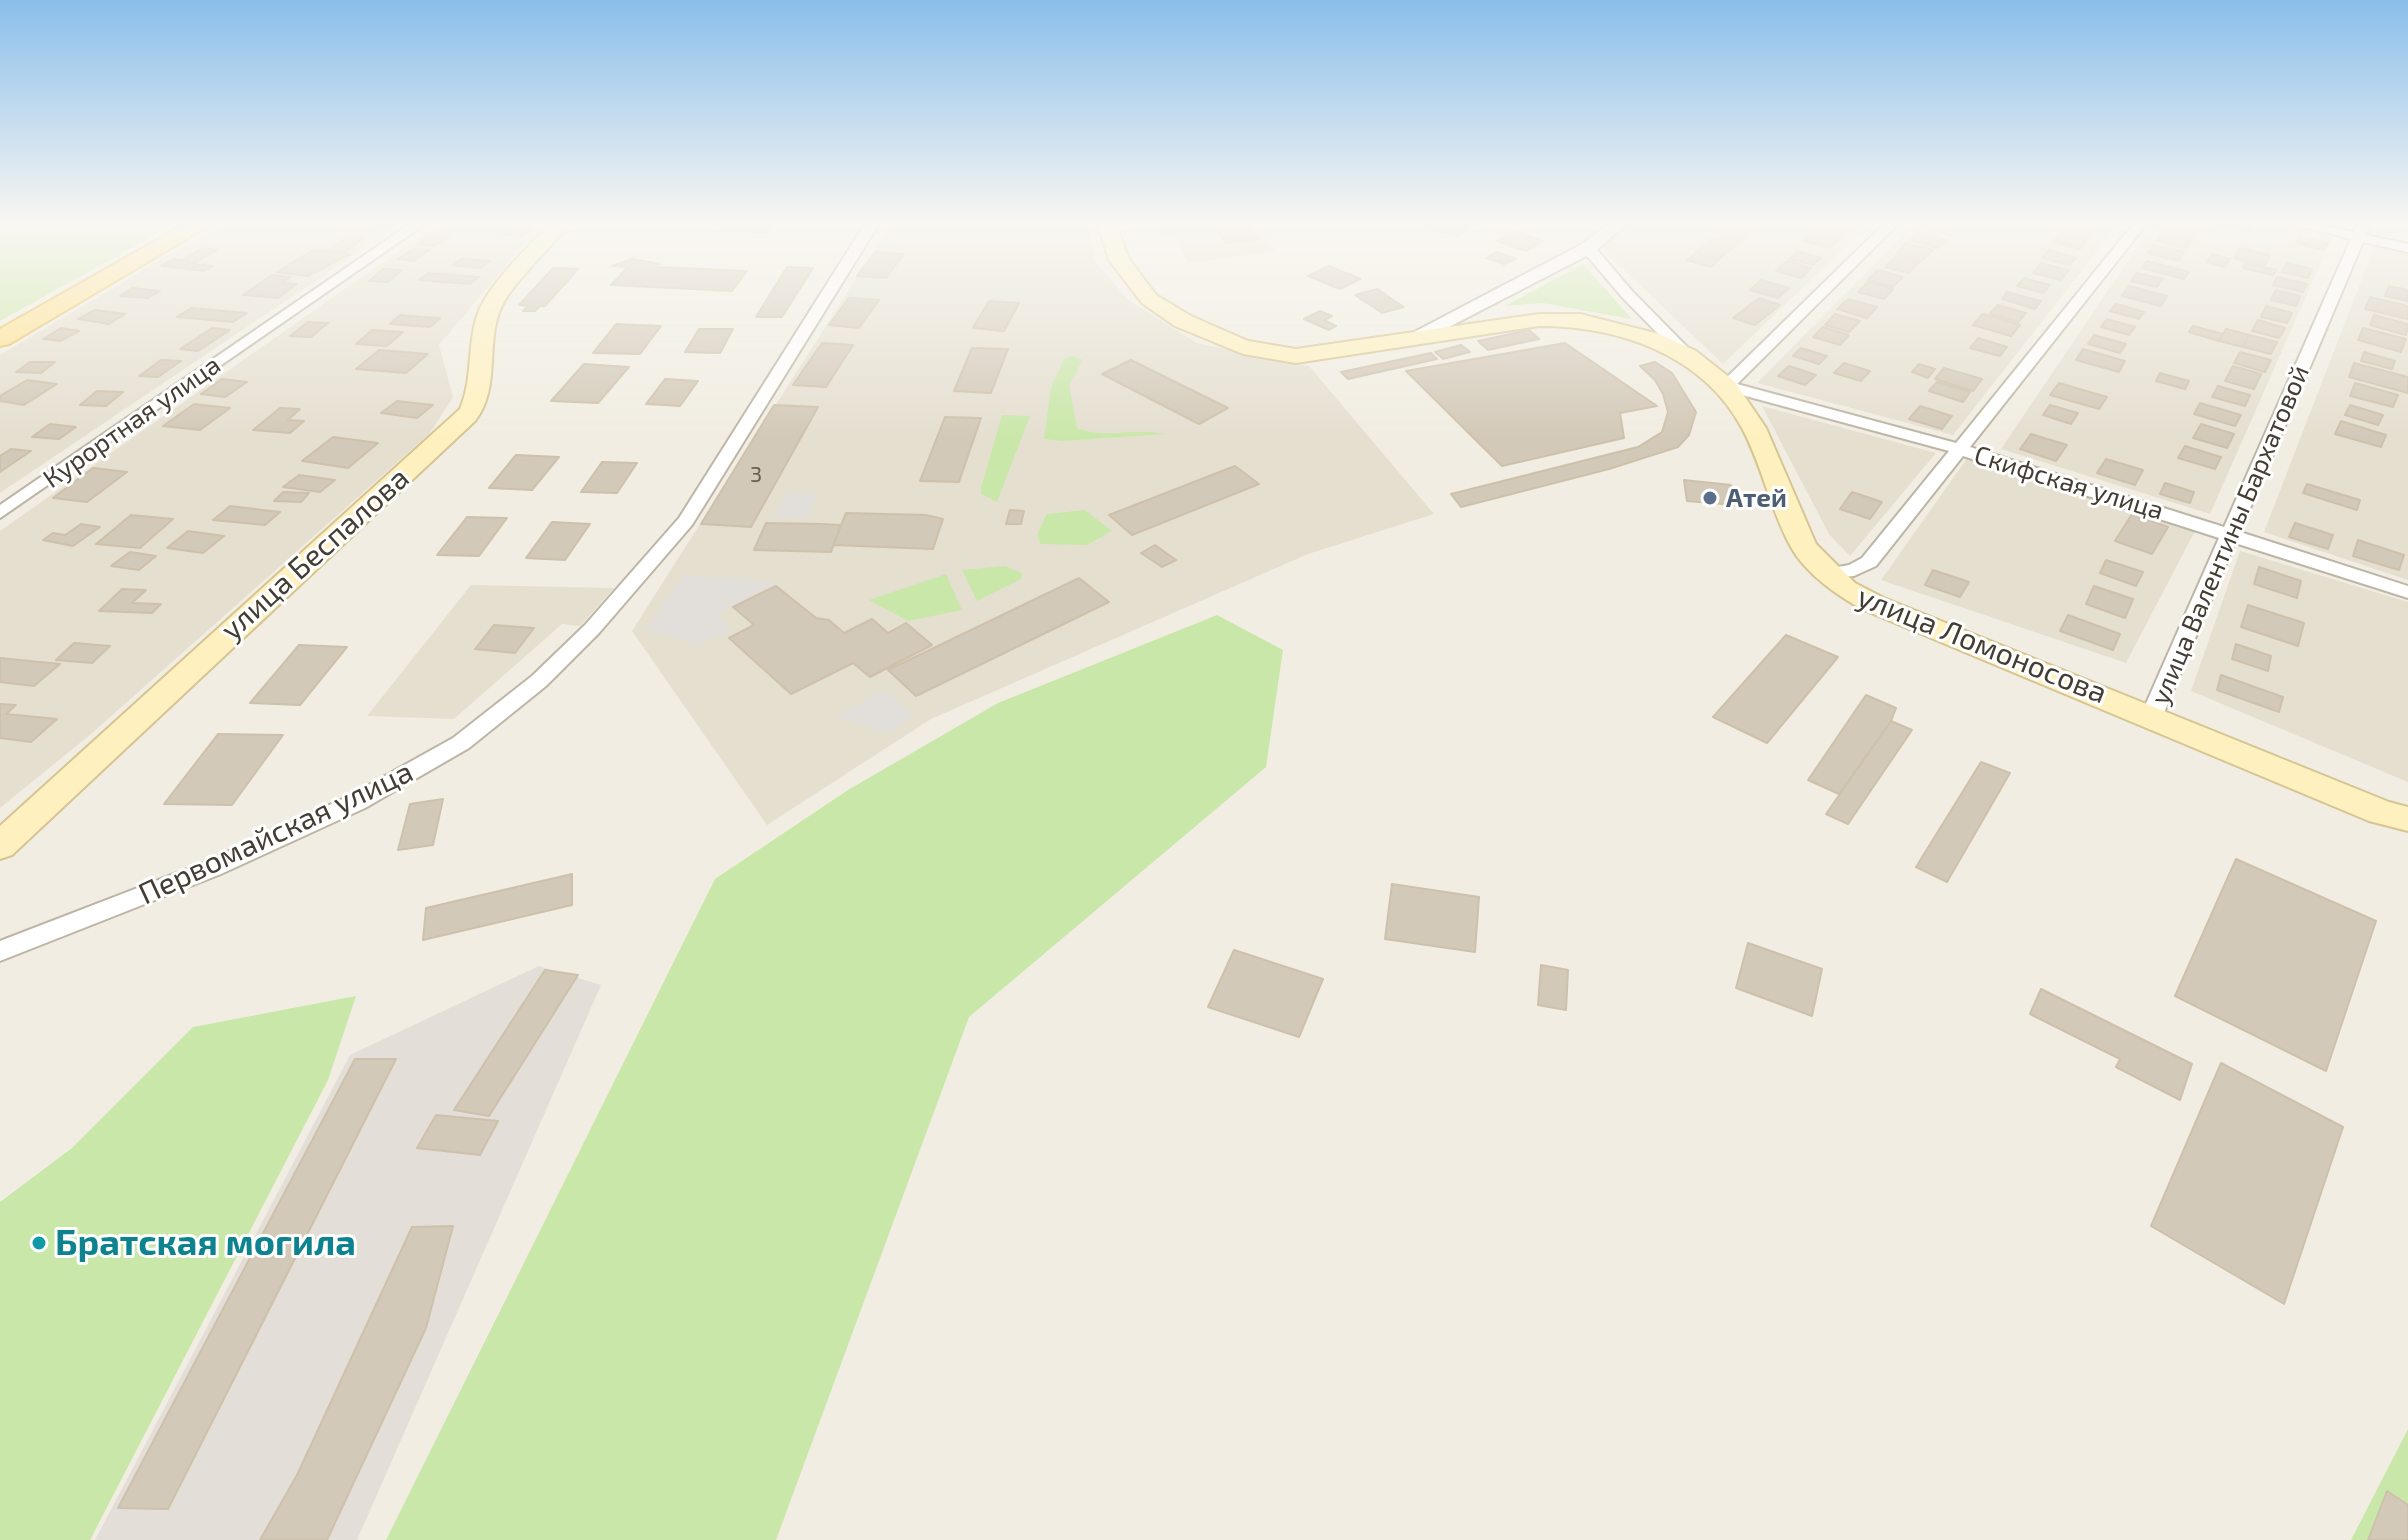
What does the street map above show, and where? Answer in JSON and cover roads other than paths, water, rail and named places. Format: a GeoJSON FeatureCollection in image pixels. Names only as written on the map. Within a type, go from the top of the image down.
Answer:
{"type":"FeatureCollection","features":[{"type":"Feature","properties":{"kind":"main road"},"geometry":{"type":"LineString","coordinates":[[0,339],[79,294]]}},
{"type":"Feature","properties":{"kind":"main road","name":"улица Беспалова"},"geometry":{"type":"LineString","coordinates":[[0,846],[458,425],[471,409],[487,314],[500,294]]}},
{"type":"Feature","properties":{"kind":"main road","name":"улица Ломоносова"},"geometry":{"type":"LineString","coordinates":[[1145,294],[1169,312],[1208,334],[1243,347],[1296,356],[1539,320],[1580,320],[1639,335],[1688,356],[1726,386],[1754,428],[1804,547],[1845,589],[1874,604],[2152,715],[2381,812],[2408,819]]}},
{"type":"Feature","properties":{"kind":"street","name":"Курортная улица"},"geometry":{"type":"LineString","coordinates":[[0,513],[317,294]]}},
{"type":"Feature","properties":{"kind":"street","name":"Первомайская улица"},"geometry":{"type":"LineString","coordinates":[[0,951],[213,868],[357,802],[461,743],[539,681],[592,629],[686,521],[828,294]]}},
{"type":"Feature","properties":{"kind":"street"},"geometry":{"type":"LineString","coordinates":[[1411,339],[1499,294]]}},
{"type":"Feature","properties":{"kind":"street"},"geometry":{"type":"LineString","coordinates":[[1627,294],[1688,356]]}},
{"type":"Feature","properties":{"kind":"street"},"geometry":{"type":"LineString","coordinates":[[1726,386],[1820,294]]}},
{"type":"Feature","properties":{"kind":"street"},"geometry":{"type":"LineString","coordinates":[[1829,574],[1854,570],[1869,562],[2084,294]]}},
{"type":"Feature","properties":{"kind":"street","name":"улица Валентины Бархатовой"},"geometry":{"type":"LineString","coordinates":[[2152,715],[2334,294]]}},
{"type":"Feature","properties":{"kind":"street","name":"Скифская улица"},"geometry":{"type":"LineString","coordinates":[[1726,386],[1960,449],[2408,592]]}},
{"type":"Feature","properties":{"kind":"place","name":"Атей"},"geometry":{"type":"Point","coordinates":[1710,498]}},
{"type":"Feature","properties":{"kind":"place","name":"Братская могила"},"geometry":{"type":"Point","coordinates":[39,1243]}}]}
